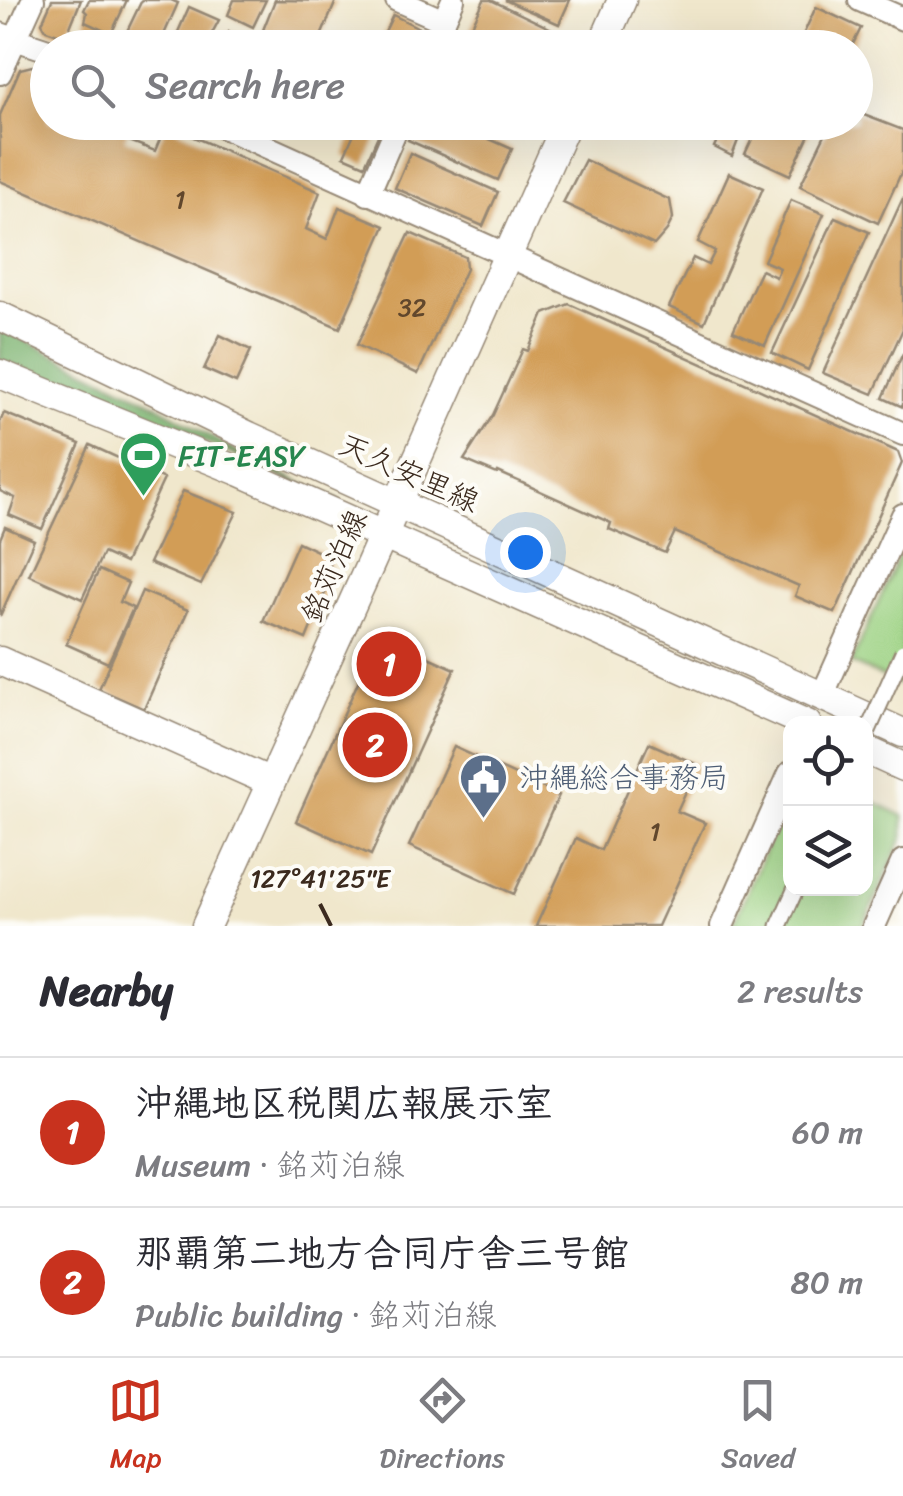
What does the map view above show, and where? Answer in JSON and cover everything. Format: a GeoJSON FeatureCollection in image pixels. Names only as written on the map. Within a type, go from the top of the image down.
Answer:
{"type":"FeatureCollection","features":[{"type":"Feature","properties":{"kind":"street"},"geometry":{"type":"LineString","coordinates":[[0,73],[8,36],[33,0]]}},
{"type":"Feature","properties":{"kind":"street"},"geometry":{"type":"LineString","coordinates":[[396,0],[448,11]]}},
{"type":"Feature","properties":{"kind":"street"},"geometry":{"type":"LineString","coordinates":[[609,30],[622,0]]}},
{"type":"Feature","properties":{"kind":"street"},"geometry":{"type":"LineString","coordinates":[[860,0],[903,19]]}},
{"type":"Feature","properties":{"kind":"street"},"geometry":{"type":"LineString","coordinates":[[251,140],[903,434]]}},
{"type":"Feature","properties":{"kind":"street"},"geometry":{"type":"LineString","coordinates":[[368,194],[391,140]]}},
{"type":"Feature","properties":{"kind":"street","name":"銘苅泊線"},"geometry":{"type":"LineString","coordinates":[[206,926],[559,140]]}},
{"type":"Feature","properties":{"kind":"street","name":"天久安里線"},"geometry":{"type":"LineString","coordinates":[[0,316],[249,436],[903,734]]}},
{"type":"Feature","properties":{"kind":"street"},"geometry":{"type":"LineString","coordinates":[[0,374],[241,472],[790,716]]}},
{"type":"Feature","properties":{"kind":"street"},"geometry":{"type":"LineString","coordinates":[[822,696],[903,515]]}},
{"type":"Feature","properties":{"kind":"street"},"geometry":{"type":"LineString","coordinates":[[873,719],[903,652]]}},
{"type":"Feature","properties":{"kind":"street"},"geometry":{"type":"LineString","coordinates":[[0,661],[271,782]]}},
{"type":"Feature","properties":{"kind":"street"},"geometry":{"type":"LineString","coordinates":[[873,753],[903,766]]}},
{"type":"Feature","properties":{"kind":"street"},"geometry":{"type":"LineString","coordinates":[[722,926],[783,789]]}},
{"type":"Feature","properties":{"kind":"street"},"geometry":{"type":"LineString","coordinates":[[874,926],[903,861]]}},
{"type":"Feature","properties":{"kind":"street"},"geometry":{"type":"LineString","coordinates":[[778,926],[792,896]]}},
{"type":"Feature","properties":{"kind":"green space"},"geometry":{"type":"Polygon","coordinates":[[[0,328],[152,402],[245,457],[339,501],[186,433],[0,361],[0,328]]]}},
{"type":"Feature","properties":{"kind":"green space"},"geometry":{"type":"Polygon","coordinates":[[[903,547],[903,686],[851,663],[903,547]]]}},
{"type":"Feature","properties":{"kind":"green space"},"geometry":{"type":"Polygon","coordinates":[[[873,801],[903,816],[903,837],[863,926],[732,926],[783,811],[783,896],[873,896],[873,801]]]}},
{"type":"Feature","properties":{"kind":"building"},"geometry":{"type":"Polygon","coordinates":[[[52,0],[81,0],[69,30],[46,30],[42,23],[52,0]]]}},
{"type":"Feature","properties":{"kind":"building"},"geometry":{"type":"Polygon","coordinates":[[[89,0],[127,0],[113,30],[85,22],[84,10],[89,0]]]}},
{"type":"Feature","properties":{"kind":"building"},"geometry":{"type":"Polygon","coordinates":[[[142,0],[178,3],[166,30],[128,30],[142,0]]]}},
{"type":"Feature","properties":{"kind":"building"},"geometry":{"type":"Polygon","coordinates":[[[234,0],[266,0],[253,27],[228,15],[234,0]]]}},
{"type":"Feature","properties":{"kind":"building"},"geometry":{"type":"Polygon","coordinates":[[[275,0],[336,1],[324,30],[263,30],[275,0]]]}},
{"type":"Feature","properties":{"kind":"building"},"geometry":{"type":"Polygon","coordinates":[[[484,0],[491,0],[554,30],[470,30],[484,0]]]}},
{"type":"Feature","properties":{"kind":"building"},"geometry":{"type":"Polygon","coordinates":[[[505,0],[570,0],[559,24],[505,0]]]}},
{"type":"Feature","properties":{"kind":"building"},"geometry":{"type":"Polygon","coordinates":[[[189,7],[219,20],[214,30],[179,30],[189,7]]]}},
{"type":"Feature","properties":{"kind":"building"},"geometry":{"type":"Polygon","coordinates":[[[816,7],[861,28],[860,30],[805,30],[816,7]]]}},
{"type":"Feature","properties":{"kind":"building"},"geometry":{"type":"Polygon","coordinates":[[[393,15],[419,28],[418,30],[386,30],[393,15]]]}},
{"type":"Feature","properties":{"kind":"building"},"geometry":{"type":"Polygon","coordinates":[[[30,66],[30,140],[127,140],[155,151],[160,140],[200,140],[320,192],[306,229],[327,239],[339,207],[385,226],[340,328],[0,181],[0,115],[20,69],[30,66]]]}},
{"type":"Feature","properties":{"kind":"building"},"geometry":{"type":"Polygon","coordinates":[[[873,119],[903,130],[903,169],[878,223],[800,186],[822,140],[873,140],[873,119]]]}},
{"type":"Feature","properties":{"kind":"building"},"geometry":{"type":"Polygon","coordinates":[[[351,140],[376,140],[365,165],[344,156],[351,140]]]}},
{"type":"Feature","properties":{"kind":"building"},"geometry":{"type":"Polygon","coordinates":[[[408,140],[492,140],[512,149],[498,180],[408,140]]]}},
{"type":"Feature","properties":{"kind":"building"},"geometry":{"type":"Polygon","coordinates":[[[717,140],[738,140],[732,156],[714,147],[717,140]]]}},
{"type":"Feature","properties":{"kind":"building"},"geometry":{"type":"Polygon","coordinates":[[[752,140],[807,140],[790,175],[745,154],[752,140]]]}},
{"type":"Feature","properties":{"kind":"building"},"geometry":{"type":"Polygon","coordinates":[[[410,153],[498,192],[483,226],[395,188],[410,153]]]}},
{"type":"Feature","properties":{"kind":"building"},"geometry":{"type":"Polygon","coordinates":[[[585,160],[670,200],[673,218],[654,245],[563,203],[585,160]]]}},
{"type":"Feature","properties":{"kind":"building"},"geometry":{"type":"Polygon","coordinates":[[[729,173],[763,188],[704,323],[669,307],[693,258],[708,265],[715,251],[698,242],[729,173]]]}},
{"type":"Feature","properties":{"kind":"building"},"geometry":{"type":"Polygon","coordinates":[[[903,198],[903,329],[873,394],[823,373],[903,198]]]}},
{"type":"Feature","properties":{"kind":"building"},"geometry":{"type":"Polygon","coordinates":[[[791,200],[824,214],[765,345],[733,331],[761,270],[776,277],[780,268],[764,261],[791,200]]]}},
{"type":"Feature","properties":{"kind":"building"},"geometry":{"type":"Polygon","coordinates":[[[835,217],[869,232],[808,370],[772,353],[835,217]]]}},
{"type":"Feature","properties":{"kind":"building"},"geometry":{"type":"Polygon","coordinates":[[[410,233],[465,257],[466,269],[418,374],[357,345],[410,233]]]}},
{"type":"Feature","properties":{"kind":"building"},"geometry":{"type":"Polygon","coordinates":[[[569,304],[898,452],[902,463],[835,613],[795,596],[799,586],[675,532],[665,553],[609,529],[611,523],[464,460],[493,415],[544,314],[569,304]]]}},
{"type":"Feature","properties":{"kind":"building"},"geometry":{"type":"Polygon","coordinates":[[[220,335],[251,350],[236,383],[204,369],[220,335]]]}},
{"type":"Feature","properties":{"kind":"building"},"geometry":{"type":"Polygon","coordinates":[[[903,353],[903,407],[883,398],[903,353]]]}},
{"type":"Feature","properties":{"kind":"building"},"geometry":{"type":"Polygon","coordinates":[[[4,413],[80,444],[42,529],[9,515],[15,498],[0,491],[0,422],[4,413]]]}},
{"type":"Feature","properties":{"kind":"building"},"geometry":{"type":"Polygon","coordinates":[[[90,445],[164,479],[125,563],[103,553],[82,599],[29,575],[90,445]]]}},
{"type":"Feature","properties":{"kind":"building"},"geometry":{"type":"Polygon","coordinates":[[[183,491],[237,512],[201,585],[149,563],[183,491]]]}},
{"type":"Feature","properties":{"kind":"building"},"geometry":{"type":"Polygon","coordinates":[[[5,527],[34,540],[0,616],[0,539],[5,527]]]}},
{"type":"Feature","properties":{"kind":"building"},"geometry":{"type":"Polygon","coordinates":[[[298,542],[328,556],[332,576],[306,639],[263,621],[298,542]]]}},
{"type":"Feature","properties":{"kind":"building"},"geometry":{"type":"Polygon","coordinates":[[[99,570],[128,583],[120,602],[133,608],[108,663],[66,644],[99,570]]]}},
{"type":"Feature","properties":{"kind":"building"},"geometry":{"type":"Polygon","coordinates":[[[142,591],[188,610],[144,709],[99,689],[142,591]]]}},
{"type":"Feature","properties":{"kind":"building"},"geometry":{"type":"Polygon","coordinates":[[[379,635],[455,669],[371,855],[296,821],[379,635]]]}},
{"type":"Feature","properties":{"kind":"building"},"geometry":{"type":"Polygon","coordinates":[[[649,743],[698,765],[677,811],[705,823],[658,926],[536,926],[576,838],[601,850],[649,743]]]}},
{"type":"Feature","properties":{"kind":"building","name":"沖縄総合事務局"},"geometry":{"type":"Polygon","coordinates":[[[454,747],[559,795],[514,894],[409,846],[454,747]]]}},
{"type":"Feature","properties":{"kind":"place","name":"FIT-EASY"},"geometry":{"type":"Point","coordinates":[143,498]}},
{"type":"Feature","properties":{"kind":"place","name":"沖縄地区税関広報展示室"},"geometry":{"type":"Point","coordinates":[389,664]}},
{"type":"Feature","properties":{"kind":"place","name":"那覇第二地方合同庁舎三号館"},"geometry":{"type":"Point","coordinates":[375,745]}},
{"type":"Feature","properties":{"kind":"place","name":"沖縄総合事務局"},"geometry":{"type":"Point","coordinates":[484,820]}}]}
